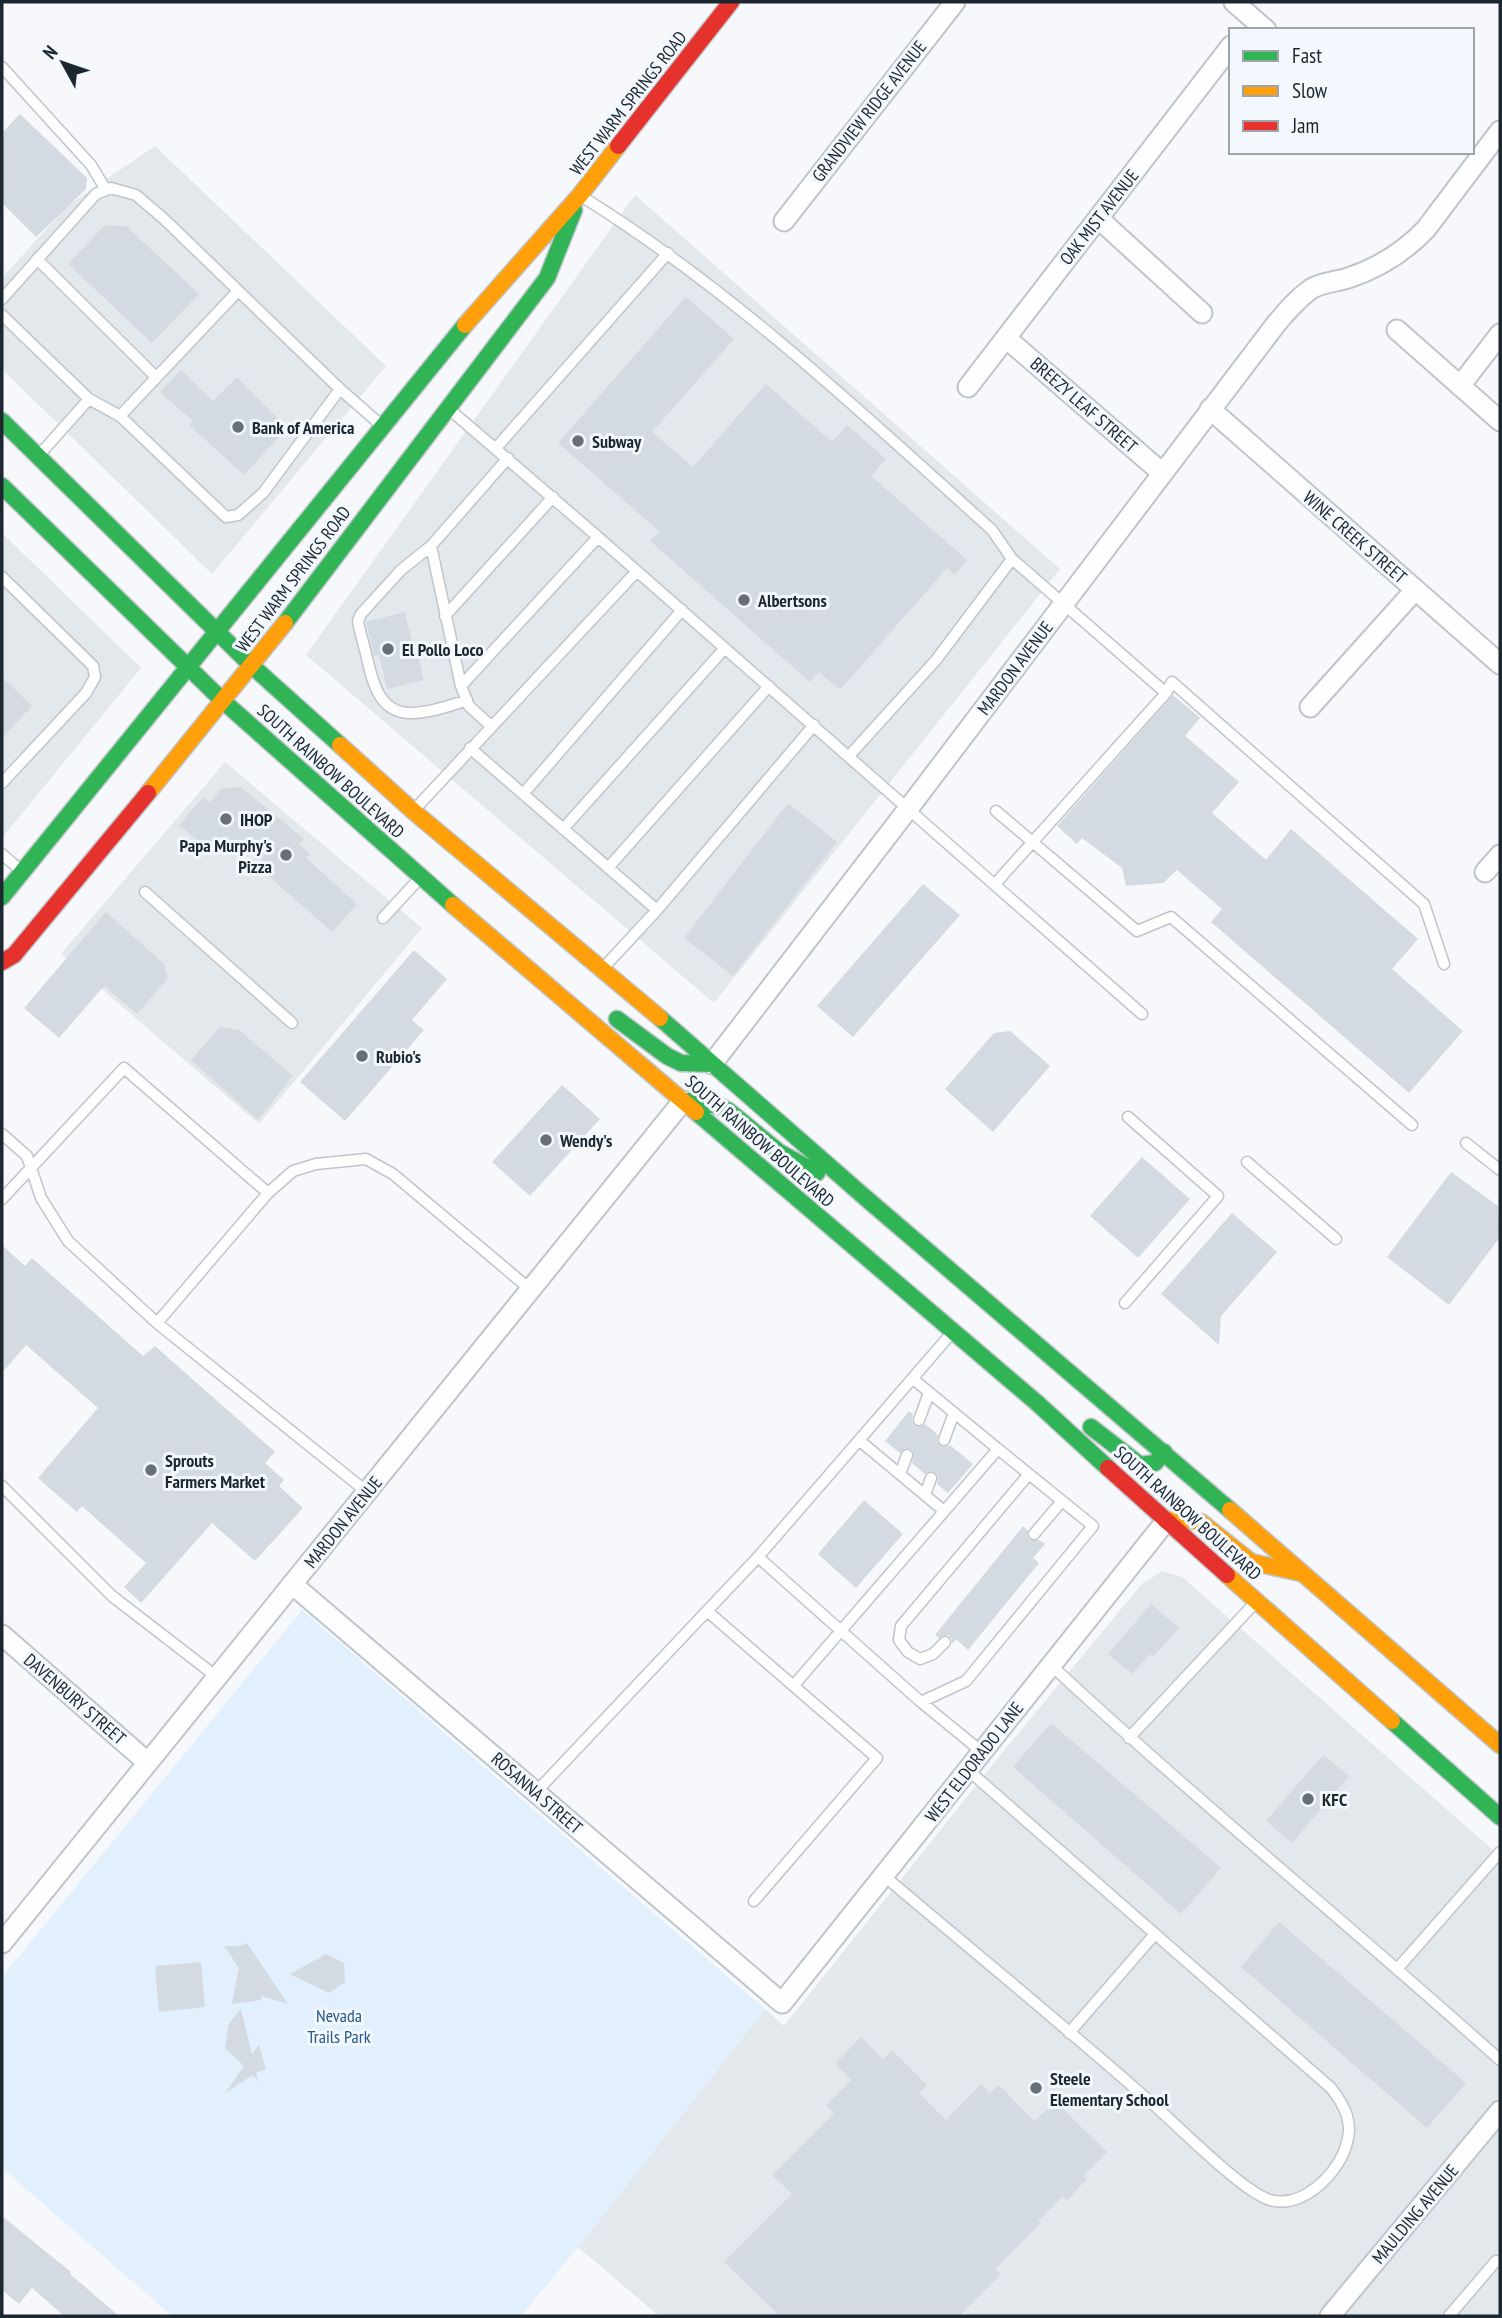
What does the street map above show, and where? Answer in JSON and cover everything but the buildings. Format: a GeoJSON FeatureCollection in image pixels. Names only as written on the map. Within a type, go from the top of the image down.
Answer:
{"type":"FeatureCollection","features":[{"type":"Feature","properties":{"kind":"main road","name":"WEST WARM SPRINGS ROAD"},"geometry":{"type":"LineString","coordinates":[[2,897],[382,426],[526,254],[580,195],[732,2]]}},
{"type":"Feature","properties":{"kind":"main road","name":"WEST WARM SPRINGS ROAD"},"geometry":{"type":"LineString","coordinates":[[2,962],[14,955],[252,666],[547,278],[580,195]]}},
{"type":"Feature","properties":{"kind":"main road"},"geometry":{"type":"LineString","coordinates":[[446,373],[513,285],[526,254]]}},
{"type":"Feature","properties":{"kind":"main road"},"geometry":{"type":"LineString","coordinates":[[442,390],[448,409]]}},
{"type":"Feature","properties":{"kind":"main road","name":"SOUTH RAINBOW BOULEVARD"},"geometry":{"type":"LineString","coordinates":[[2,421],[252,666],[413,811],[603,968],[1500,1745]]}},
{"type":"Feature","properties":{"kind":"main road","name":"SOUTH RAINBOW BOULEVARD"},"geometry":{"type":"LineString","coordinates":[[3,490],[223,701],[421,877],[1036,1402],[1500,1817]]}},
{"type":"Feature","properties":{"kind":"main road"},"geometry":{"type":"LineString","coordinates":[[534,972],[583,996]]}},
{"type":"Feature","properties":{"kind":"main road"},"geometry":{"type":"LineString","coordinates":[[606,1010],[667,1056],[681,1063],[712,1064]]}},
{"type":"Feature","properties":{"kind":"main road"},"geometry":{"type":"LineString","coordinates":[[683,1101],[719,1105],[779,1152],[868,1200]]}},
{"type":"Feature","properties":{"kind":"main road"},"geometry":{"type":"LineString","coordinates":[[1036,1402],[1088,1425],[1140,1465],[1155,1465],[1164,1452]]}},
{"type":"Feature","properties":{"kind":"main road"},"geometry":{"type":"LineString","coordinates":[[1166,1521],[1184,1519],[1201,1522],[1251,1562],[1303,1573]]}},
{"type":"Feature","properties":{"kind":"street","name":"GRANDVIEW RIDGE AVENUE"},"geometry":{"type":"LineString","coordinates":[[784,221],[955,2]]}},
{"type":"Feature","properties":{"kind":"street"},"geometry":{"type":"LineString","coordinates":[[1234,2],[1254,26]]}},
{"type":"Feature","properties":{"kind":"street","name":"OAK MIST AVENUE"},"geometry":{"type":"LineString","coordinates":[[968,387],[1229,49]]}},
{"type":"Feature","properties":{"kind":"street","name":"MARDON AVENUE"},"geometry":{"type":"LineString","coordinates":[[712,1064],[1161,472],[1295,302],[1314,288],[1368,272],[1413,243],[1500,131]]}},
{"type":"Feature","properties":{"kind":"street"},"geometry":{"type":"LineString","coordinates":[[1098,218],[1202,313]]}},
{"type":"Feature","properties":{"kind":"street"},"geometry":{"type":"LineString","coordinates":[[1397,330],[1500,421]]}},
{"type":"Feature","properties":{"kind":"street"},"geometry":{"type":"LineString","coordinates":[[1460,386],[1500,334]]}},
{"type":"Feature","properties":{"kind":"street","name":"BREEZY LEAF STREET"},"geometry":{"type":"LineString","coordinates":[[1006,338],[1161,472]]}},
{"type":"Feature","properties":{"kind":"street","name":"WINE CREEK STREET"},"geometry":{"type":"LineString","coordinates":[[1210,409],[1500,664]]}},
{"type":"Feature","properties":{"kind":"street"},"geometry":{"type":"LineString","coordinates":[[1310,707],[1415,590]]}},
{"type":"Feature","properties":{"kind":"street"},"geometry":{"type":"LineString","coordinates":[[1485,872],[1500,855]]}},
{"type":"Feature","properties":{"kind":"street","name":"MARDON AVENUE"},"geometry":{"type":"LineString","coordinates":[[2,1943],[683,1101]]}},
{"type":"Feature","properties":{"kind":"street","name":"WEST ELDORADO LANE"},"geometry":{"type":"LineString","coordinates":[[782,2003],[1166,1521]]}},
{"type":"Feature","properties":{"kind":"street","name":"ROSANNA STREET"},"geometry":{"type":"LineString","coordinates":[[292,1584],[782,2003]]}},
{"type":"Feature","properties":{"kind":"street","name":"DAVENBURY STREET"},"geometry":{"type":"LineString","coordinates":[[2,1635],[148,1763]]}},
{"type":"Feature","properties":{"kind":"street","name":"MAULDING AVENUE"},"geometry":{"type":"LineString","coordinates":[[1330,2316],[1500,2111]]}},
{"type":"Feature","properties":{"kind":"lane"},"geometry":{"type":"LineString","coordinates":[[2,66],[91,164],[106,190]]}},
{"type":"Feature","properties":{"kind":"lane"},"geometry":{"type":"LineString","coordinates":[[2,299],[96,194],[111,188],[136,195],[382,426]]}},
{"type":"Feature","properties":{"kind":"lane"},"geometry":{"type":"LineString","coordinates":[[580,195],[668,253],[831,385],[992,530],[1012,559],[1166,692]]}},
{"type":"Feature","properties":{"kind":"lane"},"geometry":{"type":"LineString","coordinates":[[496,448],[668,253]]}},
{"type":"Feature","properties":{"kind":"lane"},"geometry":{"type":"LineString","coordinates":[[37,259],[156,377]]}},
{"type":"Feature","properties":{"kind":"lane"},"geometry":{"type":"LineString","coordinates":[[120,416],[238,291]]}},
{"type":"Feature","properties":{"kind":"lane"},"geometry":{"type":"LineString","coordinates":[[2,315],[89,399],[120,416],[226,517],[237,515],[263,493],[340,389]]}},
{"type":"Feature","properties":{"kind":"lane"},"geometry":{"type":"LineString","coordinates":[[38,456],[89,399]]}},
{"type":"Feature","properties":{"kind":"lane"},"geometry":{"type":"LineString","coordinates":[[448,409],[553,497],[1142,1014]]}},
{"type":"Feature","properties":{"kind":"lane"},"geometry":{"type":"LineString","coordinates":[[467,700],[437,710],[414,713],[389,707],[375,689],[358,621],[361,614],[401,570],[431,546],[508,458]]}},
{"type":"Feature","properties":{"kind":"lane"},"geometry":{"type":"LineString","coordinates":[[445,616],[553,497]]}},
{"type":"Feature","properties":{"kind":"lane"},"geometry":{"type":"LineString","coordinates":[[461,687],[598,537]]}},
{"type":"Feature","properties":{"kind":"lane"},"geometry":{"type":"LineString","coordinates":[[431,546],[461,687],[469,706],[491,726]]}},
{"type":"Feature","properties":{"kind":"lane"},"geometry":{"type":"LineString","coordinates":[[849,756],[936,660],[1012,559]]}},
{"type":"Feature","properties":{"kind":"lane"},"geometry":{"type":"LineString","coordinates":[[413,811],[637,571]]}},
{"type":"Feature","properties":{"kind":"lane"},"geometry":{"type":"LineString","coordinates":[[2,577],[93,666],[96,677],[86,693],[2,783]]}},
{"type":"Feature","properties":{"kind":"lane"},"geometry":{"type":"LineString","coordinates":[[523,794],[682,610]]}},
{"type":"Feature","properties":{"kind":"lane"},"geometry":{"type":"LineString","coordinates":[[563,829],[725,648]]}},
{"type":"Feature","properties":{"kind":"lane"},"geometry":{"type":"LineString","coordinates":[[995,884],[1172,682],[1424,904],[1444,964]]}},
{"type":"Feature","properties":{"kind":"lane"},"geometry":{"type":"LineString","coordinates":[[608,868],[769,686]]}},
{"type":"Feature","properties":{"kind":"lane"},"geometry":{"type":"LineString","coordinates":[[603,968],[657,910],[814,725]]}},
{"type":"Feature","properties":{"kind":"lane"},"geometry":{"type":"LineString","coordinates":[[470,748],[657,910]]}},
{"type":"Feature","properties":{"kind":"lane"},"geometry":{"type":"LineString","coordinates":[[996,811],[1137,931],[1171,917],[1412,1125]]}},
{"type":"Feature","properties":{"kind":"lane"},"geometry":{"type":"LineString","coordinates":[[2,854],[22,872]]}},
{"type":"Feature","properties":{"kind":"lane"},"geometry":{"type":"LineString","coordinates":[[383,918],[421,877]]}},
{"type":"Feature","properties":{"kind":"lane"},"geometry":{"type":"LineString","coordinates":[[145,892],[292,1023]]}},
{"type":"Feature","properties":{"kind":"lane"},"geometry":{"type":"LineString","coordinates":[[2,1199],[124,1068],[268,1193]]}},
{"type":"Feature","properties":{"kind":"lane"},"geometry":{"type":"LineString","coordinates":[[1125,1303],[1218,1196],[1128,1117]]}},
{"type":"Feature","properties":{"kind":"lane"},"geometry":{"type":"LineString","coordinates":[[2,1134],[27,1156],[41,1198],[68,1241],[157,1323],[367,1492]]}},
{"type":"Feature","properties":{"kind":"lane"},"geometry":{"type":"LineString","coordinates":[[1466,1143],[1500,1170]]}},
{"type":"Feature","properties":{"kind":"lane"},"geometry":{"type":"LineString","coordinates":[[157,1323],[268,1193],[293,1171],[316,1164],[366,1159],[393,1174],[531,1290]]}},
{"type":"Feature","properties":{"kind":"lane"},"geometry":{"type":"LineString","coordinates":[[1247,1163],[1336,1239]]}},
{"type":"Feature","properties":{"kind":"lane"},"geometry":{"type":"LineString","coordinates":[[536,1792],[758,1557],[952,1332]]}},
{"type":"Feature","properties":{"kind":"lane"},"geometry":{"type":"LineString","coordinates":[[913,1379],[1093,1526],[966,1681],[921,1702]]}},
{"type":"Feature","properties":{"kind":"lane"},"geometry":{"type":"LineString","coordinates":[[919,1420],[929,1393]]}},
{"type":"Feature","properties":{"kind":"lane"},"geometry":{"type":"LineString","coordinates":[[944,1440],[954,1413]]}},
{"type":"Feature","properties":{"kind":"lane"},"geometry":{"type":"LineString","coordinates":[[860,1441],[944,1511]]}},
{"type":"Feature","properties":{"kind":"lane"},"geometry":{"type":"LineString","coordinates":[[794,1685],[998,1449]]}},
{"type":"Feature","properties":{"kind":"lane"},"geometry":{"type":"LineString","coordinates":[[900,1474],[906,1455]]}},
{"type":"Feature","properties":{"kind":"lane"},"geometry":{"type":"LineString","coordinates":[[945,1642],[933,1654],[920,1659],[908,1652],[899,1640],[901,1626],[1029,1474]]}},
{"type":"Feature","properties":{"kind":"lane"},"geometry":{"type":"LineString","coordinates":[[925,1495],[931,1478]]}},
{"type":"Feature","properties":{"kind":"lane"},"geometry":{"type":"LineString","coordinates":[[2,1486],[112,1596],[217,1677]]}},
{"type":"Feature","properties":{"kind":"lane"},"geometry":{"type":"LineString","coordinates":[[1034,1534],[1062,1501]]}},
{"type":"Feature","properties":{"kind":"lane"},"geometry":{"type":"LineString","coordinates":[[758,1557],[921,1702],[982,1752]]}},
{"type":"Feature","properties":{"kind":"lane"},"geometry":{"type":"LineString","coordinates":[[1129,1738],[1257,1600]]}},
{"type":"Feature","properties":{"kind":"lane"},"geometry":{"type":"LineString","coordinates":[[707,1611],[877,1758],[754,1901]]}},
{"type":"Feature","properties":{"kind":"lane"},"geometry":{"type":"LineString","coordinates":[[1051,1665],[1129,1738],[1398,1968],[1500,2060]]}},
{"type":"Feature","properties":{"kind":"lane"},"geometry":{"type":"LineString","coordinates":[[883,1875],[1247,2187],[1271,2200],[1295,2199],[1316,2189],[1334,2167],[1346,2148],[1350,2126],[1345,2106],[1331,2088],[968,1770]]}},
{"type":"Feature","properties":{"kind":"lane"},"geometry":{"type":"LineString","coordinates":[[1398,1968],[1500,1852]]}},
{"type":"Feature","properties":{"kind":"lane"},"geometry":{"type":"LineString","coordinates":[[1069,2033],[1155,1934]]}},
{"type":"Feature","properties":{"kind":"lane"},"geometry":{"type":"LineString","coordinates":[[1449,2316],[1496,2261],[1500,2262]]}},
{"type":"Feature","properties":{"kind":"shaded area"},"geometry":{"type":"Polygon","coordinates":[[[155,146],[386,366],[212,574],[2,369],[2,278],[67,206],[155,146]]]}},
{"type":"Feature","properties":{"kind":"shaded area"},"geometry":{"type":"Polygon","coordinates":[[[635,195],[1060,569],[714,1003],[306,655],[635,195]]]}},
{"type":"Feature","properties":{"kind":"shaded area"},"geometry":{"type":"Polygon","coordinates":[[[2,533],[141,668],[2,838],[2,533]]]}},
{"type":"Feature","properties":{"kind":"shaded area"},"geometry":{"type":"Polygon","coordinates":[[[225,762],[422,928],[259,1124],[61,954],[225,762]]]}},
{"type":"Feature","properties":{"kind":"shaded area","name":"Steele Elementary School"},"geometry":{"type":"Polygon","coordinates":[[[1162,1571],[1182,1577],[1500,1856],[1500,2316],[659,2316],[578,2247],[765,2009],[784,2026],[994,1763],[1141,1585],[1162,1571]]]}},
{"type":"Feature","properties":{"kind":"green space","name":"Nevada Trails Park"},"geometry":{"type":"Polygon","coordinates":[[[302,1610],[765,2009],[521,2316],[172,2316],[2,2168],[2,1977],[302,1610]]]}},
{"type":"Feature","properties":{"kind":"traffic: fast"},"geometry":{"type":"LineString","coordinates":[[285,623],[547,278],[574,210]]}},
{"type":"Feature","properties":{"kind":"traffic: fast"},"geometry":{"type":"LineString","coordinates":[[2,897],[465,325]]}},
{"type":"Feature","properties":{"kind":"traffic: fast"},"geometry":{"type":"LineString","coordinates":[[2,421],[252,666],[340,745]]}},
{"type":"Feature","properties":{"kind":"traffic: fast"},"geometry":{"type":"LineString","coordinates":[[2,486],[223,701],[453,905]]}},
{"type":"Feature","properties":{"kind":"traffic: fast"},"geometry":{"type":"LineString","coordinates":[[660,1018],[1230,1510]]}},
{"type":"Feature","properties":{"kind":"traffic: fast"},"geometry":{"type":"LineString","coordinates":[[617,1019],[667,1056],[681,1063],[712,1064]]}},
{"type":"Feature","properties":{"kind":"traffic: fast"},"geometry":{"type":"LineString","coordinates":[[688,1101],[719,1106],[729,1111],[779,1152],[817,1173]]}},
{"type":"Feature","properties":{"kind":"traffic: fast"},"geometry":{"type":"LineString","coordinates":[[696,1112],[1036,1402],[1108,1468]]}},
{"type":"Feature","properties":{"kind":"traffic: fast"},"geometry":{"type":"LineString","coordinates":[[1091,1427],[1140,1465],[1155,1463],[1164,1452]]}},
{"type":"Feature","properties":{"kind":"traffic: fast"},"geometry":{"type":"LineString","coordinates":[[1392,1721],[1500,1817]]}},
{"type":"Feature","properties":{"kind":"traffic: slow"},"geometry":{"type":"LineString","coordinates":[[465,325],[580,195],[618,146]]}},
{"type":"Feature","properties":{"kind":"traffic: slow"},"geometry":{"type":"LineString","coordinates":[[148,793],[285,623]]}},
{"type":"Feature","properties":{"kind":"traffic: slow"},"geometry":{"type":"LineString","coordinates":[[340,745],[413,811],[660,1018]]}},
{"type":"Feature","properties":{"kind":"traffic: slow"},"geometry":{"type":"LineString","coordinates":[[453,905],[696,1112]]}},
{"type":"Feature","properties":{"kind":"traffic: slow"},"geometry":{"type":"LineString","coordinates":[[1230,1510],[1500,1745]]}},
{"type":"Feature","properties":{"kind":"traffic: slow"},"geometry":{"type":"LineString","coordinates":[[1166,1521],[1184,1519],[1201,1522],[1251,1562],[1301,1573]]}},
{"type":"Feature","properties":{"kind":"traffic: slow"},"geometry":{"type":"LineString","coordinates":[[1227,1575],[1392,1721]]}},
{"type":"Feature","properties":{"kind":"traffic: jam"},"geometry":{"type":"LineString","coordinates":[[618,146],[731,2]]}},
{"type":"Feature","properties":{"kind":"traffic: jam"},"geometry":{"type":"LineString","coordinates":[[2,962],[14,955],[148,793]]}},
{"type":"Feature","properties":{"kind":"traffic: jam"},"geometry":{"type":"LineString","coordinates":[[1108,1468],[1227,1575]]}},
{"type":"Feature","properties":{"kind":"place","name":"Bank of America"},"geometry":{"type":"Point","coordinates":[238,427]}},
{"type":"Feature","properties":{"kind":"place","name":"Subway"},"geometry":{"type":"Point","coordinates":[578,441]}},
{"type":"Feature","properties":{"kind":"place","name":"Albertsons"},"geometry":{"type":"Point","coordinates":[744,600]}},
{"type":"Feature","properties":{"kind":"place","name":"El Pollo Loco"},"geometry":{"type":"Point","coordinates":[388,649]}},
{"type":"Feature","properties":{"kind":"place","name":"IHOP"},"geometry":{"type":"Point","coordinates":[226,819]}},
{"type":"Feature","properties":{"kind":"place","name":"Papa Murphy's Pizza"},"geometry":{"type":"Point","coordinates":[286,855]}},
{"type":"Feature","properties":{"kind":"place","name":"Rubio's"},"geometry":{"type":"Point","coordinates":[362,1056]}},
{"type":"Feature","properties":{"kind":"place","name":"Wendy's"},"geometry":{"type":"Point","coordinates":[546,1140]}},
{"type":"Feature","properties":{"kind":"place","name":"Sprouts Farmers Market"},"geometry":{"type":"Point","coordinates":[151,1470]}},
{"type":"Feature","properties":{"kind":"place","name":"KFC"},"geometry":{"type":"Point","coordinates":[1308,1799]}},
{"type":"Feature","properties":{"kind":"place","name":"Steele Elementary School"},"geometry":{"type":"Point","coordinates":[1036,2088]}}]}
